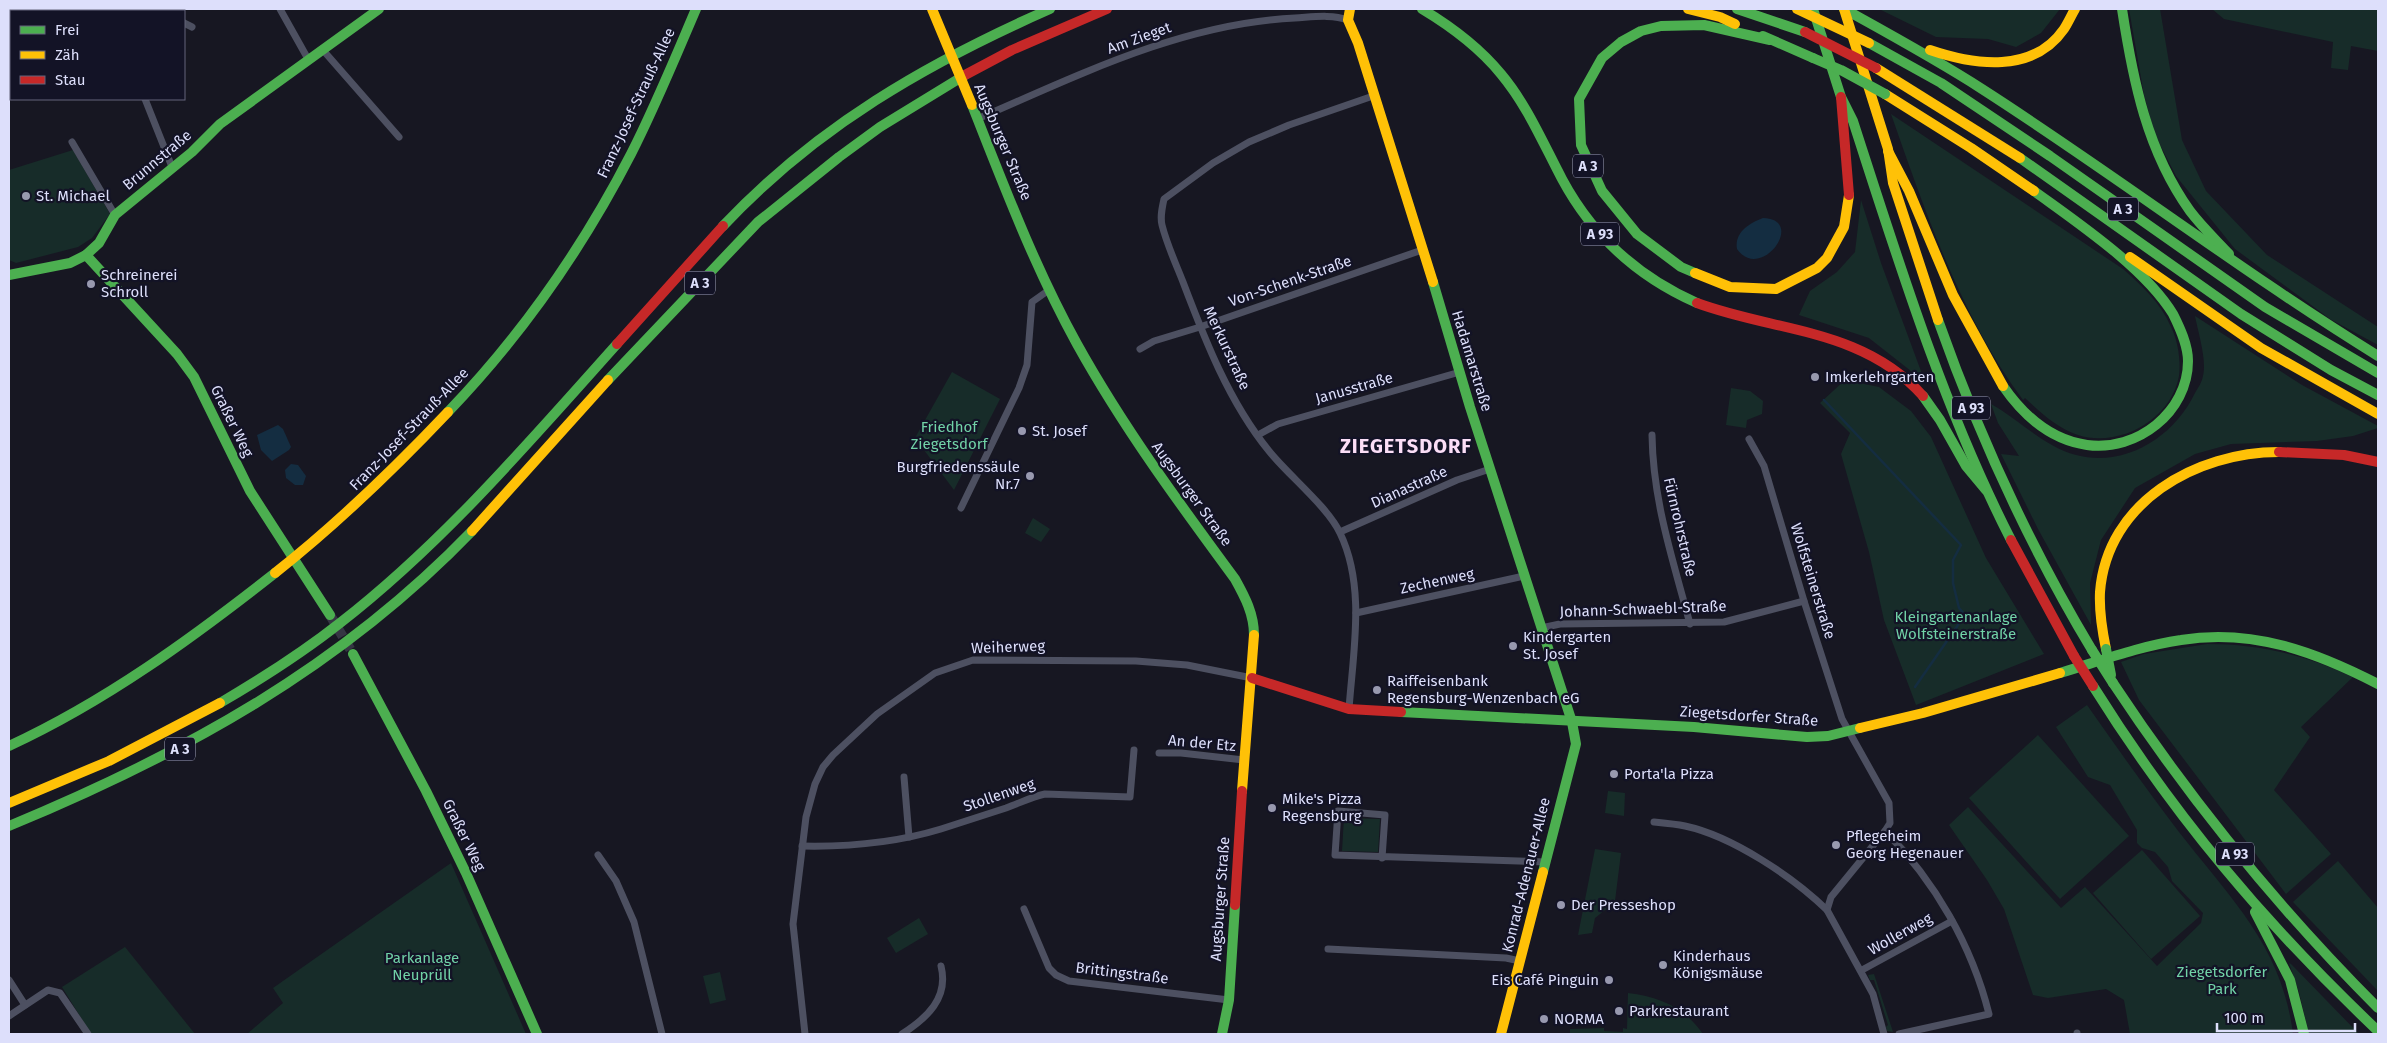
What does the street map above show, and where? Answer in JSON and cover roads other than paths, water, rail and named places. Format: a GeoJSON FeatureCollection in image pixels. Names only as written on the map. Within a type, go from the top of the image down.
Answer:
{"type":"FeatureCollection","features":[{"type":"Feature","properties":{"kind":"main road","name":"Brunnstraße"},"geometry":{"type":"LineString","coordinates":[[9,276],[70,262],[86,255],[99,244],[115,215],[192,152],[220,124],[379,9]]}},
{"type":"Feature","properties":{"kind":"main road","name":"Franz-Josef-Strauß-Allee"},"geometry":{"type":"LineString","coordinates":[[9,746],[108,693],[195,635],[294,559],[395,470],[482,374],[537,305],[578,244],[630,156],[696,9]]}},
{"type":"Feature","properties":{"kind":"main road","name":"Augsburger Straße"},"geometry":{"type":"LineString","coordinates":[[932,9],[1049,290],[1093,373],[1134,439],[1236,579],[1254,622],[1252,678],[1244,760],[1229,1000],[1222,1034]]}},
{"type":"Feature","properties":{"kind":"main road","name":"A 3"},"geometry":{"type":"LineString","coordinates":[[9,803],[84,772],[184,724],[260,680],[343,620],[415,558],[471,503],[751,198],[821,139],[886,92],[956,52],[1050,9]]}},
{"type":"Feature","properties":{"kind":"main road","name":"A 3"},"geometry":{"type":"LineString","coordinates":[[9,826],[123,778],[202,738],[252,709],[315,668],[395,605],[462,543],[624,362],[763,218],[832,162],[941,88],[1008,50],[1107,9]]}},
{"type":"Feature","properties":{"kind":"main road"},"geometry":{"type":"LineString","coordinates":[[1348,20],[1350,9]]}},
{"type":"Feature","properties":{"kind":"main road","name":"A 93"},"geometry":{"type":"LineString","coordinates":[[1422,9],[1469,39],[1497,68],[1522,103],[1570,193],[1611,246],[1654,279],[1697,303],[1844,342],[1862,350],[1894,369],[1922,395],[1939,419],[1968,468],[1986,490]]}},
{"type":"Feature","properties":{"kind":"main road"},"geometry":{"type":"LineString","coordinates":[[1688,9],[1720,17],[1841,70],[1885,94],[1954,136],[2088,230]]}},
{"type":"Feature","properties":{"kind":"main road","name":"A 3"},"geometry":{"type":"LineString","coordinates":[[1737,9],[1805,32],[1876,68],[2024,160],[2243,316],[2300,352],[2378,395]]}},
{"type":"Feature","properties":{"kind":"main road","name":"A 3"},"geometry":{"type":"LineString","coordinates":[[1797,9],[1868,43],[1939,82],[1990,115],[2274,313],[2378,373]]}},
{"type":"Feature","properties":{"kind":"main road","name":"A 93"},"geometry":{"type":"LineString","coordinates":[[1813,9],[1841,98],[1853,121],[1927,347],[1986,490],[2032,583],[2092,686],[2173,804],[2244,894],[2302,958],[2378,1031]]}},
{"type":"Feature","properties":{"kind":"main road"},"geometry":{"type":"LineString","coordinates":[[1844,9],[1900,38],[2037,125],[2242,269],[2325,325],[2378,356]]}},
{"type":"Feature","properties":{"kind":"main road","name":"A 93"},"geometry":{"type":"LineString","coordinates":[[1844,9],[1888,151],[1892,180],[1916,258],[1970,406],[1999,474],[2054,585],[2092,650],[2185,791],[2290,918],[2378,1008]]}},
{"type":"Feature","properties":{"kind":"main road"},"geometry":{"type":"LineString","coordinates":[[1900,38],[1970,63],[2018,61],[2041,50],[2052,42],[2064,30],[2075,9]]}},
{"type":"Feature","properties":{"kind":"main road"},"geometry":{"type":"LineString","coordinates":[[2122,9],[2137,95],[2148,136],[2169,179],[2191,212],[2242,269]]}},
{"type":"Feature","properties":{"kind":"main road","name":"Hadamarstraße"},"geometry":{"type":"LineString","coordinates":[[1348,20],[1358,43],[1490,469],[1572,722]]}},
{"type":"Feature","properties":{"kind":"main road","name":"A 3"},"geometry":{"type":"LineString","coordinates":[[1770,40],[1712,24],[1668,25],[1638,32],[1613,46],[1592,68],[1584,84],[1578,104],[1577,122],[1582,151],[1587,165],[1608,199],[1638,234],[1654,248],[1672,261],[1706,279],[1745,290],[1764,291],[1782,288],[1798,282],[1813,272],[1832,252],[1840,238],[1846,219],[1848,178],[1841,98]]}},
{"type":"Feature","properties":{"kind":"main road","name":"A 93"},"geometry":{"type":"LineString","coordinates":[[1888,151],[1903,176],[1938,262],[1965,319],[2009,394],[2031,419],[2055,435],[2078,446],[2099,447],[2127,443],[2147,434],[2160,424],[2181,394],[2187,371],[2188,355],[2178,327],[2160,298],[2129,264],[2088,230]]}},
{"type":"Feature","properties":{"kind":"main road","name":"A 3"},"geometry":{"type":"LineString","coordinates":[[2088,230],[2107,240],[2262,348],[2378,414]]}},
{"type":"Feature","properties":{"kind":"main road","name":"Graßer Weg"},"geometry":{"type":"LineString","coordinates":[[86,255],[177,354],[194,377],[250,491],[330,615]]}},
{"type":"Feature","properties":{"kind":"main road"},"geometry":{"type":"LineString","coordinates":[[2113,683],[2100,616],[2101,583],[2106,560],[2115,538],[2127,518],[2158,487],[2176,475],[2195,467],[2248,455],[2304,452],[2378,462]]}},
{"type":"Feature","properties":{"kind":"main road","name":"Ziegetsdorfer Straße"},"geometry":{"type":"LineString","coordinates":[[1252,678],[1271,682],[1326,704],[1349,709],[1685,727],[1807,738],[1848,732],[1923,713],[2143,648],[2189,638],[2233,637],[2292,645],[2358,672],[2378,684]]}},
{"type":"Feature","properties":{"kind":"main road","name":"Graßer Weg"},"geometry":{"type":"LineString","coordinates":[[353,654],[426,791],[466,873],[537,1034]]}},
{"type":"Feature","properties":{"kind":"main road","name":"Konrad-Adenauer-Allee"},"geometry":{"type":"LineString","coordinates":[[1501,1034],[1576,744],[1572,722]]}},
{"type":"Feature","properties":{"kind":"main road","name":"A 93"},"geometry":{"type":"LineString","coordinates":[[2244,894],[2290,980],[2304,1034]]}},
{"type":"Feature","properties":{"kind":"street"},"geometry":{"type":"LineString","coordinates":[[280,9],[308,59]]}},
{"type":"Feature","properties":{"kind":"street","name":"Am Zieget"},"geometry":{"type":"LineString","coordinates":[[977,120],[1121,59],[1214,28],[1267,19],[1336,16],[1348,20]]}},
{"type":"Feature","properties":{"kind":"street"},"geometry":{"type":"LineString","coordinates":[[185,23],[192,26]]}},
{"type":"Feature","properties":{"kind":"street"},"geometry":{"type":"LineString","coordinates":[[322,49],[399,137]]}},
{"type":"Feature","properties":{"kind":"street","name":"Merkurstraße"},"geometry":{"type":"LineString","coordinates":[[1349,709],[1356,613],[1351,561],[1340,532],[1268,450],[1227,384],[1200,327],[1162,224],[1164,199],[1213,164],[1249,142],[1289,125],[1373,96]]}},
{"type":"Feature","properties":{"kind":"street"},"geometry":{"type":"LineString","coordinates":[[145,100],[172,167]]}},
{"type":"Feature","properties":{"kind":"street"},"geometry":{"type":"LineString","coordinates":[[72,142],[115,215]]}},
{"type":"Feature","properties":{"kind":"street","name":"Von-Schenk-Straße"},"geometry":{"type":"LineString","coordinates":[[1140,349],[1154,341],[1200,327],[1422,250]]}},
{"type":"Feature","properties":{"kind":"street"},"geometry":{"type":"LineString","coordinates":[[961,508],[1027,365],[1032,302],[1049,290]]}},
{"type":"Feature","properties":{"kind":"street","name":"Janusstraße"},"geometry":{"type":"LineString","coordinates":[[1258,435],[1278,424],[1460,372]]}},
{"type":"Feature","properties":{"kind":"street","name":"Fürnrohrstraße"},"geometry":{"type":"LineString","coordinates":[[1652,435],[1656,493],[1662,525],[1690,624]]}},
{"type":"Feature","properties":{"kind":"street","name":"Wolfsteinerstraße"},"geometry":{"type":"LineString","coordinates":[[1750,439],[1764,466],[1804,601],[1842,719],[1889,802],[1890,823],[1885,831]]}},
{"type":"Feature","properties":{"kind":"street","name":"Dianastraße"},"geometry":{"type":"LineString","coordinates":[[1340,532],[1457,480],[1490,469]]}},
{"type":"Feature","properties":{"kind":"street","name":"Zechenweg"},"geometry":{"type":"LineString","coordinates":[[1356,613],[1524,576]]}},
{"type":"Feature","properties":{"kind":"street","name":"Johann-Schwaebl-Straße"},"geometry":{"type":"LineString","coordinates":[[1541,628],[1560,624],[1690,624],[1724,622],[1804,601]]}},
{"type":"Feature","properties":{"kind":"street","name":"Weiherweg"},"geometry":{"type":"LineString","coordinates":[[805,1034],[793,924],[806,817],[815,784],[823,767],[833,755],[897,699],[935,673],[973,660],[1136,661],[1187,665],[1252,678]]}},
{"type":"Feature","properties":{"kind":"street","name":"Stollenweg"},"geometry":{"type":"LineString","coordinates":[[802,846],[843,846],[909,837],[1008,808],[1032,796],[1045,794],[1130,797],[1134,750]]}},
{"type":"Feature","properties":{"kind":"street","name":"An der Etz"},"geometry":{"type":"LineString","coordinates":[[1159,753],[1181,753],[1244,760]]}},
{"type":"Feature","properties":{"kind":"street"},"geometry":{"type":"LineString","coordinates":[[904,777],[909,837]]}},
{"type":"Feature","properties":{"kind":"street"},"geometry":{"type":"LineString","coordinates":[[1382,858],[1385,815],[1338,811],[1334,855],[1382,858],[1545,862]]}},
{"type":"Feature","properties":{"kind":"street"},"geometry":{"type":"LineString","coordinates":[[1654,822],[1686,826],[1738,846],[1803,890],[1828,910],[1862,970],[1873,994],[1884,1034]]}},
{"type":"Feature","properties":{"kind":"street"},"geometry":{"type":"LineString","coordinates":[[1828,910],[1831,898],[1885,831],[1910,857],[1952,921],[1982,987],[1988,1014],[1899,1034]]}},
{"type":"Feature","properties":{"kind":"street"},"geometry":{"type":"LineString","coordinates":[[598,855],[616,881],[634,922],[662,1034]]}},
{"type":"Feature","properties":{"kind":"street","name":"Brittingstraße"},"geometry":{"type":"LineString","coordinates":[[1024,909],[1049,968],[1056,975],[1069,981],[1229,1000]]}},
{"type":"Feature","properties":{"kind":"street","name":"Wollerweg"},"geometry":{"type":"LineString","coordinates":[[1862,970],[1952,921]]}},
{"type":"Feature","properties":{"kind":"street"},"geometry":{"type":"LineString","coordinates":[[1328,949],[1506,958],[1520,961]]}},
{"type":"Feature","properties":{"kind":"street"},"geometry":{"type":"LineString","coordinates":[[902,1034],[935,1004],[944,990],[941,966]]}},
{"type":"Feature","properties":{"kind":"street"},"geometry":{"type":"LineString","coordinates":[[9,980],[25,1005]]}},
{"type":"Feature","properties":{"kind":"street"},"geometry":{"type":"LineString","coordinates":[[9,1016],[48,990],[60,993],[88,1034]]}},
{"type":"Feature","properties":{"kind":"water"},"geometry":{"type":"Polygon","coordinates":[[[1763,218],[1776,221],[1781,228],[1780,237],[1775,247],[1767,254],[1757,259],[1747,257],[1737,249],[1740,233],[1763,218]]]}},
{"type":"Feature","properties":{"kind":"water"},"geometry":{"type":"Polygon","coordinates":[[[278,425],[283,429],[291,447],[272,461],[261,450],[257,435],[278,425]]]}},
{"type":"Feature","properties":{"kind":"water"},"geometry":{"type":"Polygon","coordinates":[[[291,464],[298,465],[306,476],[303,485],[295,485],[286,478],[285,470],[291,464]]]}},
{"type":"Feature","properties":{"kind":"waterway"},"geometry":{"type":"LineString","coordinates":[[1824,400],[1961,545],[1953,560],[1953,583],[1959,608],[1965,615],[1915,687]]}},
{"type":"Feature","properties":{"kind":"tunnel"},"geometry":{"type":"LineString","coordinates":[[330,615],[353,654]]}},
{"type":"Feature","properties":{"kind":"place","name":"St. Michael"},"geometry":{"type":"Point","coordinates":[26,196]}},
{"type":"Feature","properties":{"kind":"place","name":"Schreinerei Schroll"},"geometry":{"type":"Point","coordinates":[91,284]}},
{"type":"Feature","properties":{"kind":"place","name":"Imkerlehrgarten"},"geometry":{"type":"Point","coordinates":[1815,377]}},
{"type":"Feature","properties":{"kind":"place","name":"St. Josef"},"geometry":{"type":"Point","coordinates":[1022,431]}},
{"type":"Feature","properties":{"kind":"place","name":"Burgfriedenssäule Nr.7"},"geometry":{"type":"Point","coordinates":[1030,476]}},
{"type":"Feature","properties":{"kind":"place","name":"Kindergarten St. Josef"},"geometry":{"type":"Point","coordinates":[1513,646]}},
{"type":"Feature","properties":{"kind":"place","name":"Raiffeisenbank Regensburg-Wenzenbach eG"},"geometry":{"type":"Point","coordinates":[1377,690]}},
{"type":"Feature","properties":{"kind":"place","name":"Porta'la Pizza"},"geometry":{"type":"Point","coordinates":[1614,774]}},
{"type":"Feature","properties":{"kind":"place","name":"Mike's Pizza Regensburg"},"geometry":{"type":"Point","coordinates":[1272,808]}},
{"type":"Feature","properties":{"kind":"place","name":"Pflegeheim Georg Hegenauer"},"geometry":{"type":"Point","coordinates":[1836,845]}},
{"type":"Feature","properties":{"kind":"place","name":"Der Presseshop"},"geometry":{"type":"Point","coordinates":[1561,905]}},
{"type":"Feature","properties":{"kind":"place","name":"Kinderhaus Königsmäuse"},"geometry":{"type":"Point","coordinates":[1663,965]}},
{"type":"Feature","properties":{"kind":"place","name":"Eis Café Pinguin"},"geometry":{"type":"Point","coordinates":[1609,980]}},
{"type":"Feature","properties":{"kind":"place","name":"Parkrestaurant"},"geometry":{"type":"Point","coordinates":[1619,1011]}},
{"type":"Feature","properties":{"kind":"place","name":"NORMA"},"geometry":{"type":"Point","coordinates":[1544,1019]}},
{"type":"Feature","properties":{"kind":"district","name":"ZIEGETSDORF"},"geometry":{"type":"Point","coordinates":[1406,446]}},
{"type":"Feature","properties":{"kind":"park label","name":"Friedhof Ziegetsdorf"},"geometry":{"type":"Point","coordinates":[949,436]}},
{"type":"Feature","properties":{"kind":"park label","name":"Kleingartenanlage Wolfsteinerstraße"},"geometry":{"type":"Point","coordinates":[1956,626]}},
{"type":"Feature","properties":{"kind":"park label","name":"Parkanlage Neuprüll"},"geometry":{"type":"Point","coordinates":[422,966]}},
{"type":"Feature","properties":{"kind":"park label","name":"Ziegetsdorfer Park"},"geometry":{"type":"Point","coordinates":[2222,980]}}]}
